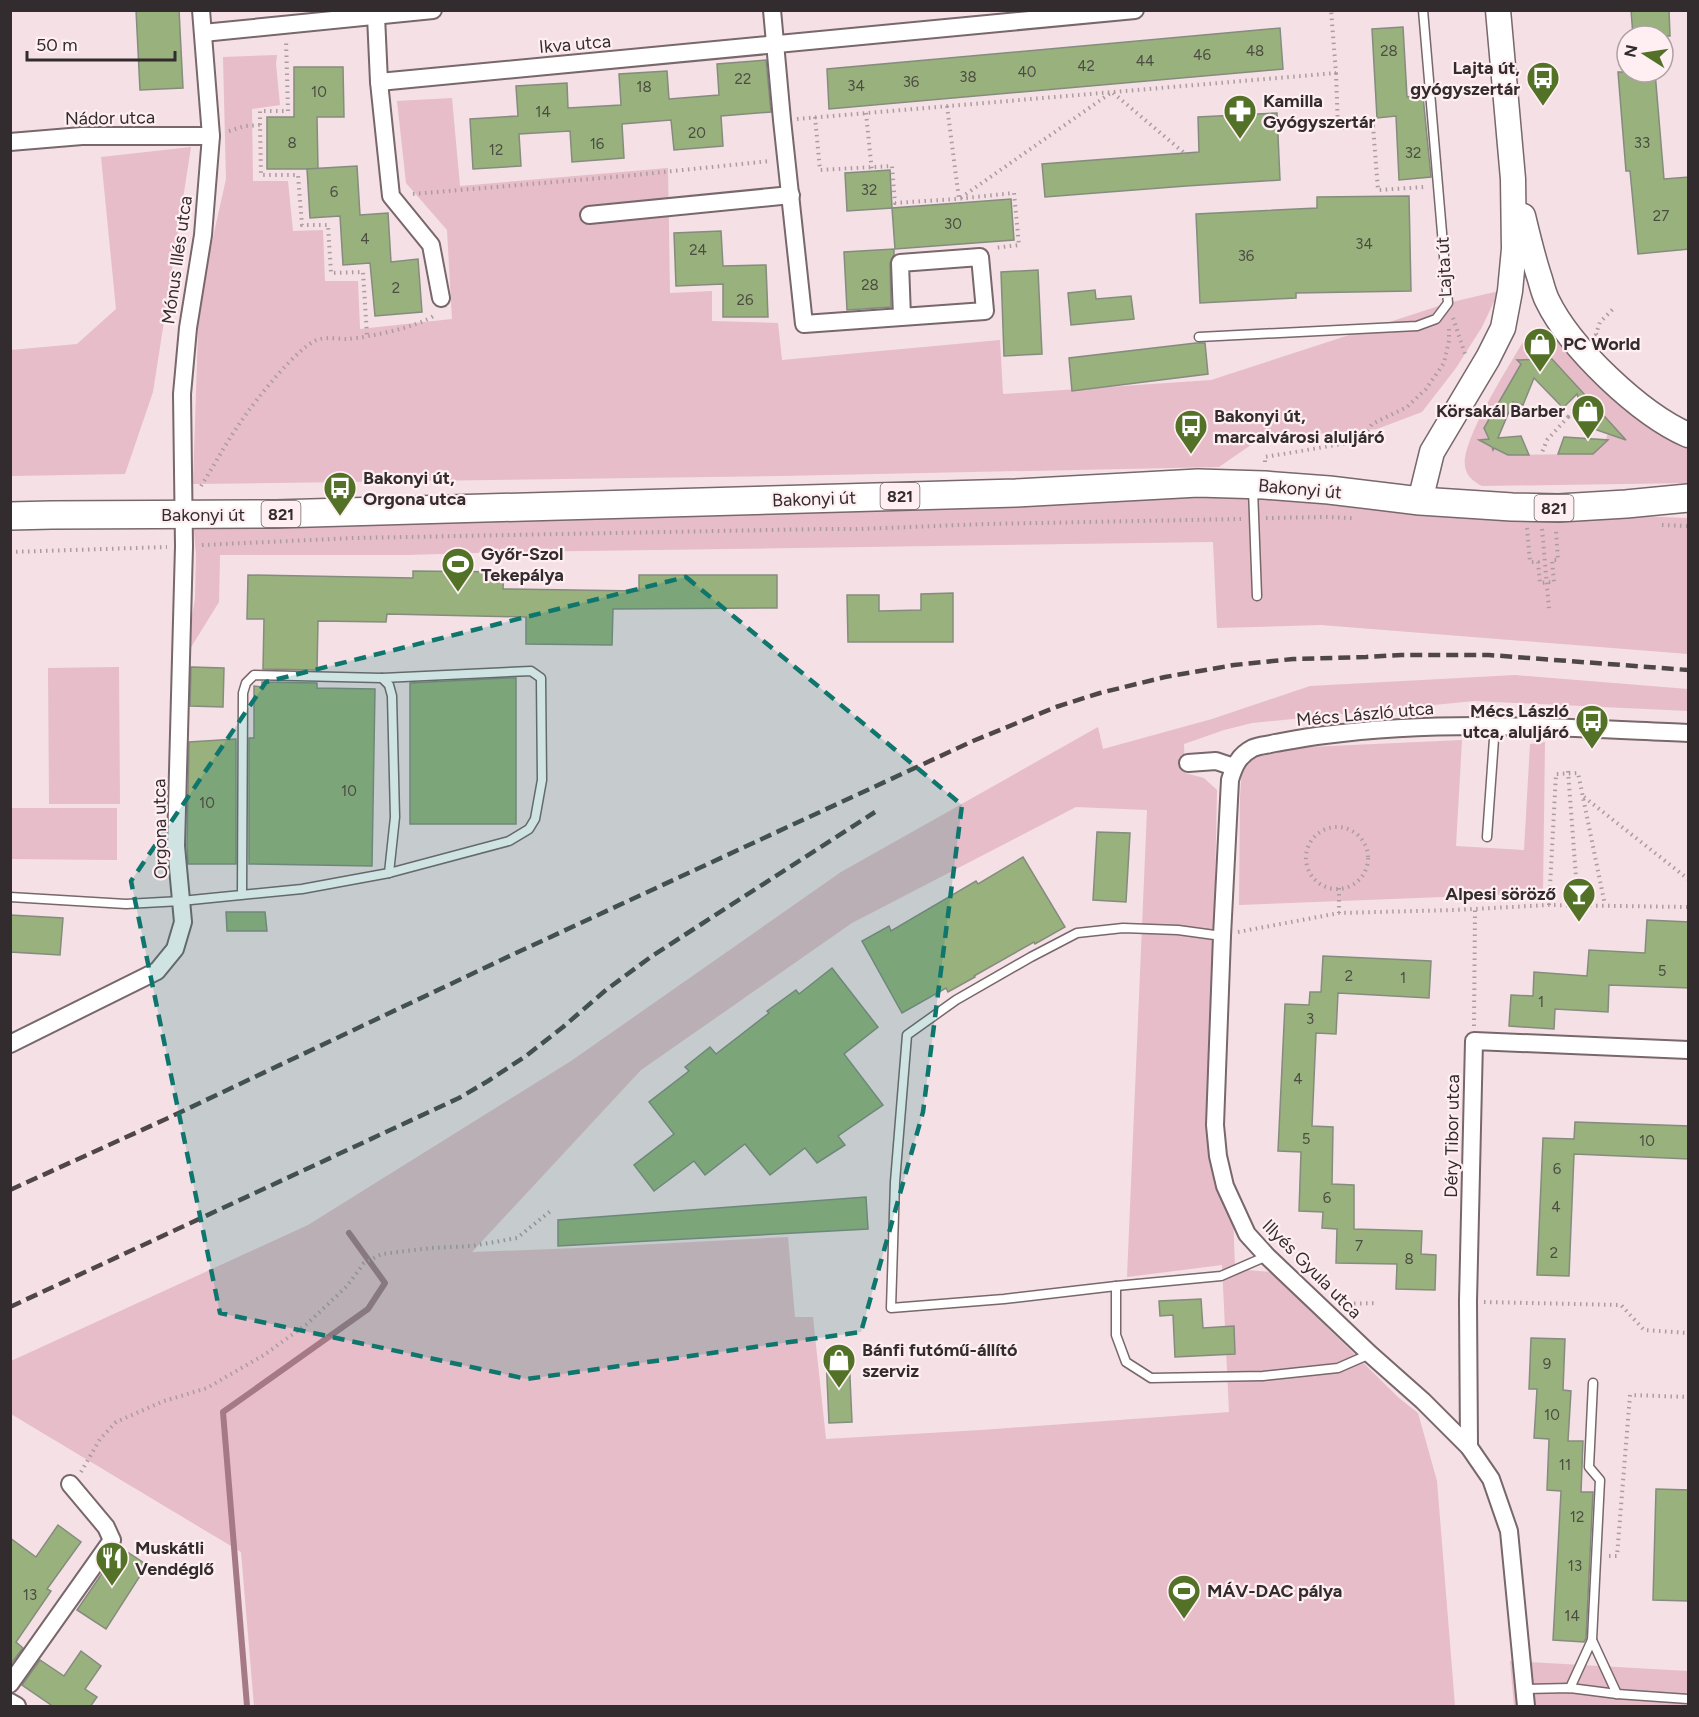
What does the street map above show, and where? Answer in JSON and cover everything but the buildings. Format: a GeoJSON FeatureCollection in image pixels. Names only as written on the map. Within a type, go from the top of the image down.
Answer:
{"type":"FeatureCollection","features":[{"type":"Feature","properties":{"kind":"main road","name":"Bakonyi út"},"geometry":{"type":"LineString","coordinates":[[10,516],[276,514],[1005,493],[1198,483],[1258,484],[1466,505],[1559,508],[1689,498]]}},
{"type":"Feature","properties":{"kind":"street","name":"Mónus Illés utca"},"geometry":{"type":"LineString","coordinates":[[183,515],[182,394],[188,328],[203,235],[211,136],[201,10]]}},
{"type":"Feature","properties":{"kind":"street"},"geometry":{"type":"LineString","coordinates":[[204,33],[433,10]]}},
{"type":"Feature","properties":{"kind":"street"},"geometry":{"type":"LineString","coordinates":[[772,10],[804,324],[902,317],[984,311],[980,257],[900,263],[902,317]]}},
{"type":"Feature","properties":{"kind":"street","name":"Ikva utca"},"geometry":{"type":"LineString","coordinates":[[379,82],[1134,10]]}},
{"type":"Feature","properties":{"kind":"street"},"geometry":{"type":"LineString","coordinates":[[1420,501],[1432,452],[1488,358],[1503,328],[1510,291],[1514,249],[1513,179],[1498,10]]}},
{"type":"Feature","properties":{"kind":"street"},"geometry":{"type":"LineString","coordinates":[[376,16],[379,82],[391,196],[432,244],[441,298]]}},
{"type":"Feature","properties":{"kind":"street","name":"Nádor utca"},"geometry":{"type":"LineString","coordinates":[[10,142],[82,136],[211,136]]}},
{"type":"Feature","properties":{"kind":"street"},"geometry":{"type":"LineString","coordinates":[[1513,179],[1547,300],[1567,332],[1627,395],[1671,427],[1689,435]]}},
{"type":"Feature","properties":{"kind":"street"},"geometry":{"type":"LineString","coordinates":[[589,215],[790,195]]}},
{"type":"Feature","properties":{"kind":"street","name":"Orgona utca"},"geometry":{"type":"LineString","coordinates":[[10,1044],[157,971],[175,949],[183,922],[176,846],[183,515]]}},
{"type":"Feature","properties":{"kind":"street","name":"Mécs László utca"},"geometry":{"type":"LineString","coordinates":[[1234,767],[1243,754],[1255,747],[1301,738],[1401,727],[1495,725],[1689,733]]}},
{"type":"Feature","properties":{"kind":"street"},"geometry":{"type":"LineString","coordinates":[[1188,763],[1216,761],[1234,767]]}},
{"type":"Feature","properties":{"kind":"street","name":"Illyés Gyula utca"},"geometry":{"type":"LineString","coordinates":[[1234,767],[1228,796],[1215,1125],[1218,1156],[1225,1186],[1247,1234],[1318,1305],[1424,1401],[1469,1447],[1491,1479],[1509,1531],[1526,1707]]}},
{"type":"Feature","properties":{"kind":"street"},"geometry":{"type":"LineString","coordinates":[[1474,1041],[1689,1050]]}},
{"type":"Feature","properties":{"kind":"street","name":"Déry Tibor utca"},"geometry":{"type":"LineString","coordinates":[[1469,1447],[1468,1301],[1474,1041]]}},
{"type":"Feature","properties":{"kind":"street"},"geometry":{"type":"LineString","coordinates":[[10,1684],[112,1540],[106,1527],[70,1484]]}},
{"type":"Feature","properties":{"kind":"street"},"geometry":{"type":"LineString","coordinates":[[10,1702],[17,1707]]}},
{"type":"Feature","properties":{"kind":"lane","name":"Lajta út"},"geometry":{"type":"LineString","coordinates":[[1199,338],[1417,326],[1436,319],[1448,303],[1423,10]]}},
{"type":"Feature","properties":{"kind":"lane"},"geometry":{"type":"LineString","coordinates":[[1257,596],[1254,518],[1258,484]]}},
{"type":"Feature","properties":{"kind":"lane"},"geometry":{"type":"LineString","coordinates":[[10,897],[126,903],[181,901],[302,890],[389,873],[509,842],[529,829],[535,819],[542,780],[541,678],[531,671],[382,678],[254,675],[246,683],[243,693],[242,895]]}},
{"type":"Feature","properties":{"kind":"lane"},"geometry":{"type":"LineString","coordinates":[[382,678],[389,685],[392,696],[395,817],[389,873]]}},
{"type":"Feature","properties":{"kind":"lane"},"geometry":{"type":"LineString","coordinates":[[1487,837],[1495,725]]}},
{"type":"Feature","properties":{"kind":"lane"},"geometry":{"type":"LineString","coordinates":[[1222,936],[1178,930],[1123,928],[1077,933],[956,1000],[907,1035],[895,1182],[891,1308],[1004,1299],[1221,1276],[1267,1256]]}},
{"type":"Feature","properties":{"kind":"lane"},"geometry":{"type":"LineString","coordinates":[[1116,1286],[1116,1335],[1126,1362],[1151,1378],[1263,1376],[1338,1368],[1370,1354]]}},
{"type":"Feature","properties":{"kind":"lane"},"geometry":{"type":"LineString","coordinates":[[1570,1688],[1592,1640],[1600,1480],[1589,1467],[1593,1383]]}},
{"type":"Feature","properties":{"kind":"lane"},"geometry":{"type":"LineString","coordinates":[[1592,1640],[1617,1694]]}},
{"type":"Feature","properties":{"kind":"lane"},"geometry":{"type":"LineString","coordinates":[[1525,1689],[1570,1688],[1689,1699]]}},
{"type":"Feature","properties":{"kind":"path"},"geometry":{"type":"LineString","coordinates":[[1330,10],[1338,128],[1373,126],[1378,190],[1438,187]]}},
{"type":"Feature","properties":{"kind":"path"},"geometry":{"type":"LineString","coordinates":[[286,26],[288,111],[260,111],[261,175],[298,176],[302,225],[328,225],[332,273],[363,272],[367,335]]}},
{"type":"Feature","properties":{"kind":"path"},"geometry":{"type":"LineString","coordinates":[[782,120],[1336,73]]}},
{"type":"Feature","properties":{"kind":"path"},"geometry":{"type":"LineString","coordinates":[[1112,92],[1196,163]]}},
{"type":"Feature","properties":{"kind":"path"},"geometry":{"type":"LineString","coordinates":[[959,199],[1112,92]]}},
{"type":"Feature","properties":{"kind":"path"},"geometry":{"type":"LineString","coordinates":[[947,106],[959,199]]}},
{"type":"Feature","properties":{"kind":"path"},"geometry":{"type":"LineString","coordinates":[[866,113],[872,169]]}},
{"type":"Feature","properties":{"kind":"path"},"geometry":{"type":"LineString","coordinates":[[814,117],[820,170],[872,169],[892,166],[895,203],[1014,194],[1019,245],[975,250],[975,258]]}},
{"type":"Feature","properties":{"kind":"path"},"geometry":{"type":"LineString","coordinates":[[211,136],[245,126],[260,125]]}},
{"type":"Feature","properties":{"kind":"path"},"geometry":{"type":"LineString","coordinates":[[391,196],[787,159]]}},
{"type":"Feature","properties":{"kind":"path"},"geometry":{"type":"LineString","coordinates":[[183,515],[243,418],[300,350],[318,339],[349,339],[426,321],[439,312],[441,298]]}},
{"type":"Feature","properties":{"kind":"path"},"geometry":{"type":"LineString","coordinates":[[1448,303],[1466,359]]}},
{"type":"Feature","properties":{"kind":"path"},"geometry":{"type":"LineString","coordinates":[[1361,441],[1372,424],[1407,407],[1426,389],[1444,363],[1449,341],[1448,303]]}},
{"type":"Feature","properties":{"kind":"path"},"geometry":{"type":"LineString","coordinates":[[1601,342],[1596,334],[1599,322],[1615,308]]}},
{"type":"Feature","properties":{"kind":"path"},"geometry":{"type":"LineString","coordinates":[[1540,455],[1547,440],[1588,398]]}},
{"type":"Feature","properties":{"kind":"path"},"geometry":{"type":"LineString","coordinates":[[1497,406],[1524,414],[1568,417]]}},
{"type":"Feature","properties":{"kind":"path"},"geometry":{"type":"LineString","coordinates":[[1258,484],[1265,457],[1378,438]]}},
{"type":"Feature","properties":{"kind":"path"},"geometry":{"type":"LineString","coordinates":[[10,552],[354,538],[859,529],[1254,518],[1363,519]]}},
{"type":"Feature","properties":{"kind":"path"},"geometry":{"type":"LineString","coordinates":[[1526,522],[1530,562],[1538,562],[1540,583],[1554,582],[1552,560],[1558,560],[1556,521]]}},
{"type":"Feature","properties":{"kind":"path"},"geometry":{"type":"LineString","coordinates":[[1542,528],[1549,609]]}},
{"type":"Feature","properties":{"kind":"path"},"geometry":{"type":"LineString","coordinates":[[1568,772],[1578,904]]}},
{"type":"Feature","properties":{"kind":"path"},"geometry":{"type":"LineString","coordinates":[[1549,905],[1556,774],[1568,772],[1578,773],[1605,905]]}},
{"type":"Feature","properties":{"kind":"path"},"geometry":{"type":"LineString","coordinates":[[1583,797],[1689,879]]}},
{"type":"Feature","properties":{"kind":"path"},"geometry":{"type":"LineString","coordinates":[[1336,827],[1346,828],[1362,840],[1367,859],[1360,877],[1353,884],[1339,888],[1324,886],[1315,880],[1306,862],[1306,852],[1310,842],[1317,834],[1336,827]]}},
{"type":"Feature","properties":{"kind":"path"},"geometry":{"type":"LineString","coordinates":[[1339,888],[1340,913]]}},
{"type":"Feature","properties":{"kind":"path"},"geometry":{"type":"LineString","coordinates":[[1222,936],[1340,913],[1578,904],[1689,907]]}},
{"type":"Feature","properties":{"kind":"path"},"geometry":{"type":"LineString","coordinates":[[1474,1041],[1475,909]]}},
{"type":"Feature","properties":{"kind":"path"},"geometry":{"type":"LineString","coordinates":[[70,1484],[84,1468],[100,1439],[117,1422],[164,1401],[207,1388],[264,1355],[307,1324],[347,1286],[364,1263],[382,1254],[472,1246],[517,1238],[553,1209]]}},
{"type":"Feature","properties":{"kind":"path"},"geometry":{"type":"LineString","coordinates":[[1468,1301],[1621,1305],[1644,1330],[1689,1333]]}},
{"type":"Feature","properties":{"kind":"path"},"geometry":{"type":"LineString","coordinates":[[1318,1305],[1377,1303]]}},
{"type":"Feature","properties":{"kind":"path"},"geometry":{"type":"LineString","coordinates":[[1596,1556],[1617,1556],[1630,1395],[1689,1397]]}},
{"type":"Feature","properties":{"kind":"highlighted area"},"geometry":{"type":"Polygon","coordinates":[[[686,577],[962,805],[923,1112],[861,1332],[527,1379],[220,1313],[131,881],[266,682],[686,577]]]}},
{"type":"Feature","properties":{"kind":"shaded area"},"geometry":{"type":"Polygon","coordinates":[[[277,55],[280,105],[252,109],[253,181],[288,181],[293,231],[323,230],[325,281],[358,281],[360,329],[452,319],[447,230],[406,183],[397,101],[452,98],[460,186],[668,168],[670,293],[712,291],[712,321],[778,323],[782,360],[1000,340],[1003,394],[1211,380],[1448,303],[1499,291],[1482,327],[1456,368],[1422,412],[1377,429],[1261,438],[1219,467],[193,484],[199,300],[226,179],[223,57],[277,55]]]}},
{"type":"Feature","properties":{"kind":"shaded area"},"geometry":{"type":"Polygon","coordinates":[[[191,147],[153,392],[125,474],[11,476],[11,350],[77,344],[116,309],[101,157],[191,147]]]}},
{"type":"Feature","properties":{"kind":"shaded area"},"geometry":{"type":"Polygon","coordinates":[[[1539,328],[1549,331],[1625,403],[1688,449],[1688,483],[1482,486],[1476,483],[1467,473],[1465,466],[1471,439],[1498,384],[1524,340],[1533,330],[1539,328]],[[1552,359],[1524,360],[1484,428],[1492,447],[1508,455],[1593,454],[1605,442],[1611,424],[1552,359]]]}},
{"type":"Feature","properties":{"kind":"shaded area"},"geometry":{"type":"Polygon","coordinates":[[[1239,492],[1523,521],[1635,516],[1688,518],[1688,654],[1321,625],[1217,628],[1213,542],[406,555],[220,555],[219,602],[185,657],[195,599],[196,555],[193,521],[1239,492]]]}},
{"type":"Feature","properties":{"kind":"shaded area"},"geometry":{"type":"Polygon","coordinates":[[[119,667],[120,804],[49,804],[48,668],[119,667]]]}},
{"type":"Feature","properties":{"kind":"shaded area"},"geometry":{"type":"Polygon","coordinates":[[[1515,675],[1688,689],[1688,711],[1474,701],[1252,723],[1184,744],[1185,773],[1204,778],[1217,790],[1210,1122],[1232,1183],[1235,1269],[1271,1272],[1399,1398],[1418,1413],[1437,1481],[1455,1706],[254,1706],[241,1552],[11,1414],[11,1361],[308,1225],[571,1061],[841,872],[1098,727],[1103,749],[1212,719],[1310,686],[1515,675]],[[1076,807],[852,923],[641,1070],[472,1252],[788,1237],[795,1317],[813,1317],[826,1439],[1229,1412],[1222,1265],[1127,1277],[1147,810],[1076,807]]]}},
{"type":"Feature","properties":{"kind":"shaded area"},"geometry":{"type":"Polygon","coordinates":[[[1462,740],[1456,846],[1524,850],[1530,744],[1545,742],[1543,893],[1239,905],[1242,766],[1266,749],[1462,740]]]}},
{"type":"Feature","properties":{"kind":"shaded area"},"geometry":{"type":"Polygon","coordinates":[[[12,808],[117,808],[117,860],[11,859],[12,808]]]}},
{"type":"Feature","properties":{"kind":"shaded area"},"geometry":{"type":"Polygon","coordinates":[[[1510,1661],[1688,1671],[1688,1706],[1514,1706],[1510,1661]]]}},
{"type":"Feature","properties":{"kind":"waterway"},"geometry":{"type":"LineString","coordinates":[[247,1706],[223,1412],[368,1309],[385,1283],[349,1233]]}},
{"type":"Feature","properties":{"kind":"railway"},"geometry":{"type":"LineString","coordinates":[[10,1190],[973,741],[1056,707],[1100,693],[1165,677],[1234,665],[1293,659],[1489,655],[1688,670]]}},
{"type":"Feature","properties":{"kind":"railway"},"geometry":{"type":"LineString","coordinates":[[10,1307],[459,1098],[526,1056],[606,990],[652,956],[875,812]]}},
{"type":"Feature","properties":{"kind":"place","name":"Lajta út, gyógyszertár"},"geometry":{"type":"Point","coordinates":[1543,107]}},
{"type":"Feature","properties":{"kind":"place","name":"Kamilla Gyógyszertár"},"geometry":{"type":"Point","coordinates":[1240,140]}},
{"type":"Feature","properties":{"kind":"place","name":"PC World"},"geometry":{"type":"Point","coordinates":[1540,373]}},
{"type":"Feature","properties":{"kind":"place","name":"Körsakál Barber"},"geometry":{"type":"Point","coordinates":[1588,440]}},
{"type":"Feature","properties":{"kind":"place","name":"Bakonyi út, marcalvárosi aluljáró"},"geometry":{"type":"Point","coordinates":[1191,455]}},
{"type":"Feature","properties":{"kind":"place","name":"Bakonyi út, Orgona utca"},"geometry":{"type":"Point","coordinates":[340,517]}},
{"type":"Feature","properties":{"kind":"place","name":"Győr-Szol Tekepálya"},"geometry":{"type":"Point","coordinates":[458,593]}},
{"type":"Feature","properties":{"kind":"place","name":"Mécs László utca, aluljáró"},"geometry":{"type":"Point","coordinates":[1592,750]}},
{"type":"Feature","properties":{"kind":"place","name":"Alpesi söröző"},"geometry":{"type":"Point","coordinates":[1579,923]}},
{"type":"Feature","properties":{"kind":"place","name":"Bánfi futómű-állító szerviz"},"geometry":{"type":"Point","coordinates":[839,1389]}},
{"type":"Feature","properties":{"kind":"place","name":"Muskátli Vendéglő"},"geometry":{"type":"Point","coordinates":[112,1587]}},
{"type":"Feature","properties":{"kind":"place","name":"MÁV-DAC pálya"},"geometry":{"type":"Point","coordinates":[1184,1620]}}]}
